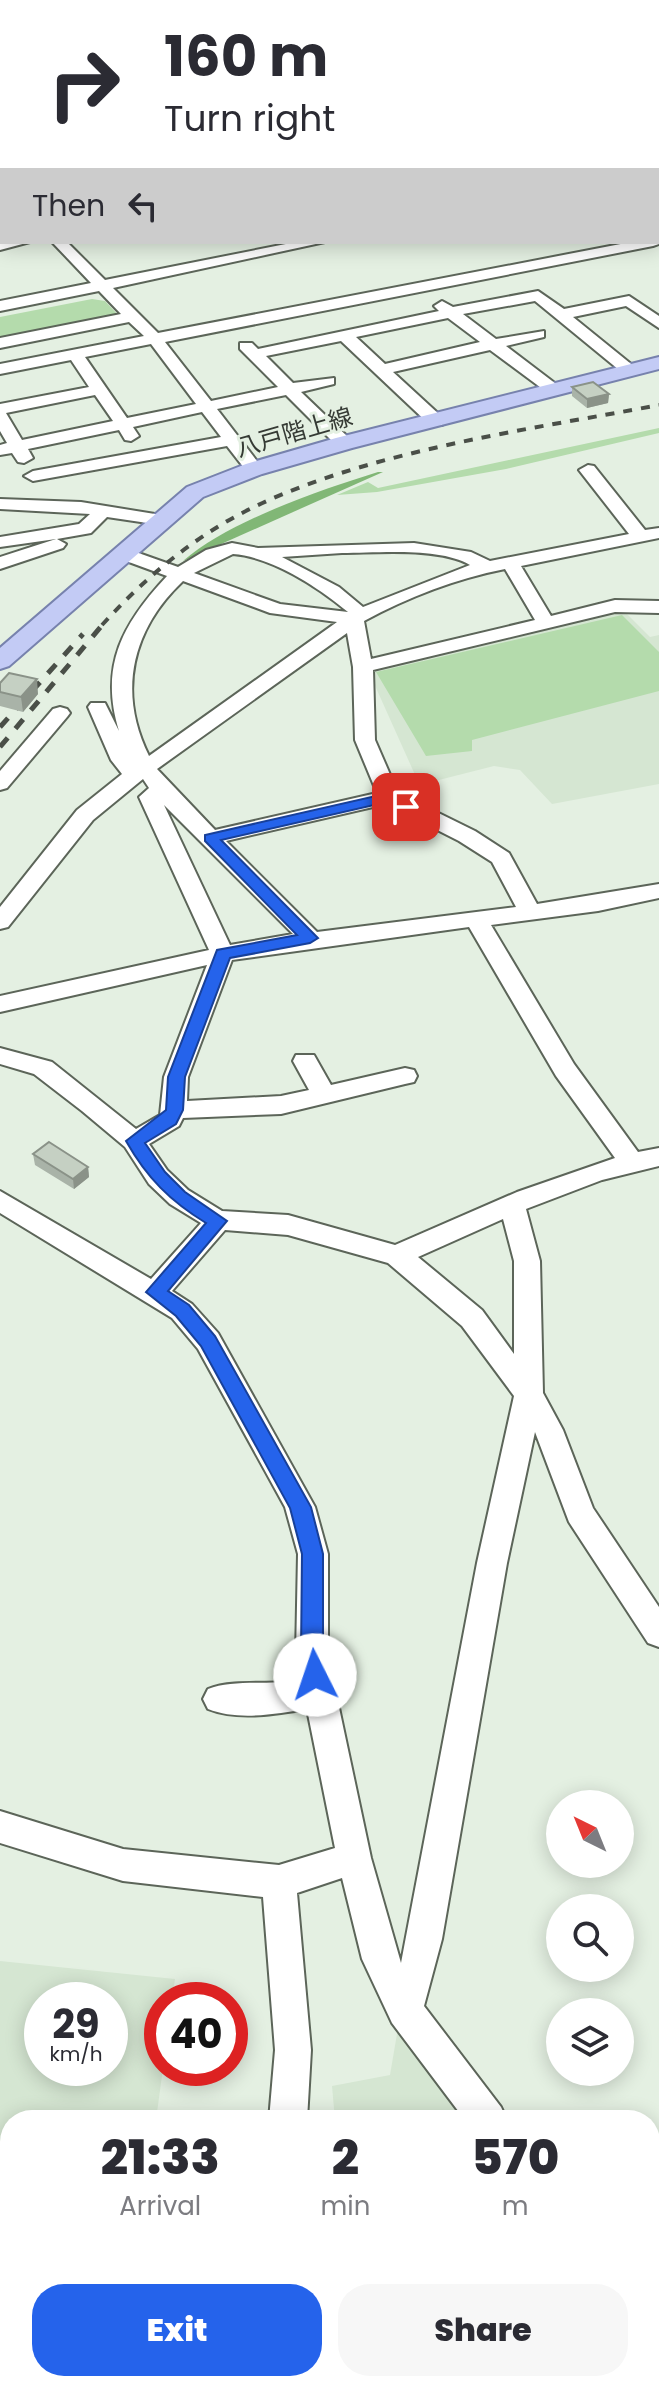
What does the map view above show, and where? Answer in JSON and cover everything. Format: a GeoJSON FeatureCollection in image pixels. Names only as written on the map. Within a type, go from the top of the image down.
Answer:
{"type":"FeatureCollection","features":[{"type":"Feature","properties":{"kind":"main road","name":"八戸階上線"},"geometry":{"type":"LineString","coordinates":[[0,661],[195,492],[254,469],[344,443],[659,363]]}},
{"type":"Feature","properties":{"kind":"street"},"geometry":{"type":"LineString","coordinates":[[61,244],[156,340],[254,469]]}},
{"type":"Feature","properties":{"kind":"street"},"geometry":{"type":"LineString","coordinates":[[0,314],[101,284],[278,244]]}},
{"type":"Feature","properties":{"kind":"street"},"geometry":{"type":"LineString","coordinates":[[0,303],[308,244]]}},
{"type":"Feature","properties":{"kind":"street"},"geometry":{"type":"LineString","coordinates":[[0,369],[642,244]]}},
{"type":"Feature","properties":{"kind":"street"},"geometry":{"type":"LineString","coordinates":[[550,249],[564,260]]}},
{"type":"Feature","properties":{"kind":"street"},"geometry":{"type":"LineString","coordinates":[[0,293],[101,284]]}},
{"type":"Feature","properties":{"kind":"street"},"geometry":{"type":"LineString","coordinates":[[421,288],[554,390]]}},
{"type":"Feature","properties":{"kind":"street"},"geometry":{"type":"LineString","coordinates":[[254,354],[538,296],[630,371]]}},
{"type":"Feature","properties":{"kind":"street"},"geometry":{"type":"LineString","coordinates":[[558,315],[629,301],[659,323]]}},
{"type":"Feature","properties":{"kind":"street"},"geometry":{"type":"LineString","coordinates":[[0,343],[134,316]]}},
{"type":"Feature","properties":{"kind":"street"},"geometry":{"type":"LineString","coordinates":[[227,326],[344,443]]}},
{"type":"Feature","properties":{"kind":"street"},"geometry":{"type":"LineString","coordinates":[[380,370],[538,334]]}},
{"type":"Feature","properties":{"kind":"street"},"geometry":{"type":"LineString","coordinates":[[344,335],[436,421]]}},
{"type":"Feature","properties":{"kind":"street"},"geometry":{"type":"LineString","coordinates":[[76,355],[144,456]]}},
{"type":"Feature","properties":{"kind":"street"},"geometry":{"type":"LineString","coordinates":[[9,448],[328,381]]}},
{"type":"Feature","properties":{"kind":"street"},"geometry":{"type":"LineString","coordinates":[[0,409],[98,390]]}},
{"type":"Feature","properties":{"kind":"street"},"geometry":{"type":"LineString","coordinates":[[0,416],[9,448],[33,476],[47,505]]}},
{"type":"Feature","properties":{"kind":"street"},"geometry":{"type":"LineString","coordinates":[[33,476],[230,440]]}},
{"type":"Feature","properties":{"kind":"street"},"geometry":{"type":"LineString","coordinates":[[588,470],[650,534]]}},
{"type":"Feature","properties":{"kind":"street"},"geometry":{"type":"LineString","coordinates":[[0,504],[47,505],[161,520]]}},
{"type":"Feature","properties":{"kind":"street"},"geometry":{"type":"LineString","coordinates":[[0,563],[25,557],[85,529],[103,511]]}},
{"type":"Feature","properties":{"kind":"street"},"geometry":{"type":"LineString","coordinates":[[0,542],[85,529]]}},
{"type":"Feature","properties":{"kind":"street"},"geometry":{"type":"LineString","coordinates":[[0,922],[85,815],[355,614],[421,586],[486,566],[650,534]]}},
{"type":"Feature","properties":{"kind":"street"},"geometry":{"type":"LineString","coordinates":[[140,772],[120,683],[122,664],[162,591],[180,572],[228,549],[259,553],[317,547],[359,551],[424,548],[474,558],[486,566]]}},
{"type":"Feature","properties":{"kind":"street"},"geometry":{"type":"LineString","coordinates":[[259,553],[341,596],[355,614],[363,667],[365,740],[389,797]]}},
{"type":"Feature","properties":{"kind":"street"},"geometry":{"type":"LineString","coordinates":[[124,554],[277,609],[355,614]]}},
{"type":"Feature","properties":{"kind":"street"},"geometry":{"type":"LineString","coordinates":[[509,561],[546,623]]}},
{"type":"Feature","properties":{"kind":"street"},"geometry":{"type":"LineString","coordinates":[[363,667],[615,606],[659,607]]}},
{"type":"Feature","properties":{"kind":"street"},"geometry":{"type":"LineString","coordinates":[[98,707],[121,760],[161,789],[310,938]]}},
{"type":"Feature","properties":{"kind":"street"},"geometry":{"type":"LineString","coordinates":[[0,784],[60,713]]}},
{"type":"Feature","properties":{"kind":"street"},"geometry":{"type":"LineString","coordinates":[[134,1141],[170,1120],[174,1110],[176,1077],[223,954],[150,797],[161,789]]}},
{"type":"Feature","properties":{"kind":"street"},"geometry":{"type":"LineString","coordinates":[[210,838],[389,797],[467,836],[501,858],[530,912]]}},
{"type":"Feature","properties":{"kind":"street"},"geometry":{"type":"LineString","coordinates":[[0,1004],[223,954],[310,938],[598,904],[659,891]]}},
{"type":"Feature","properties":{"kind":"street"},"geometry":{"type":"LineString","coordinates":[[476,919],[565,1070],[631,1161]]}},
{"type":"Feature","properties":{"kind":"street"},"geometry":{"type":"LineString","coordinates":[[0,1056],[43,1068],[134,1141],[158,1177],[179,1197],[218,1221],[248,1220],[288,1225],[397,1255],[472,1318],[529,1394],[549,1430],[580,1513],[659,1633]]}},
{"type":"Feature","properties":{"kind":"street"},"geometry":{"type":"LineString","coordinates":[[305,1061],[325,1095]]}},
{"type":"Feature","properties":{"kind":"street"},"geometry":{"type":"LineString","coordinates":[[174,1110],[281,1105],[405,1076]]}},
{"type":"Feature","properties":{"kind":"street"},"geometry":{"type":"LineString","coordinates":[[397,1255],[512,1206],[631,1161],[659,1157]]}},
{"type":"Feature","properties":{"kind":"street"},"geometry":{"type":"LineString","coordinates":[[0,1201],[182,1311],[208,1341],[300,1507],[313,1554],[312,1656],[354,1858],[380,1959],[405,2010],[480,2110]]}},
{"type":"Feature","properties":{"kind":"street"},"geometry":{"type":"LineString","coordinates":[[405,2010],[425,1939],[492,1563],[529,1394],[527,1261],[512,1206]]}},
{"type":"Feature","properties":{"kind":"street"},"geometry":{"type":"LineString","coordinates":[[155,1292],[218,1221]]}},
{"type":"Feature","properties":{"kind":"street"},"geometry":{"type":"LineString","coordinates":[[219,1699],[270,1700],[319,1693]]}},
{"type":"Feature","properties":{"kind":"street"},"geometry":{"type":"LineString","coordinates":[[0,1827],[123,1865],[279,1882],[354,1858]]}},
{"type":"Feature","properties":{"kind":"street"},"geometry":{"type":"LineString","coordinates":[[279,1882],[293,2050],[289,2110]]}},
{"type":"Feature","properties":{"kind":"shaded area"},"geometry":{"type":"Polygon","coordinates":[[[622,609],[650,637],[659,635],[659,784],[552,804],[520,770],[494,766],[423,784],[416,777],[368,670],[622,609]]]}},
{"type":"Feature","properties":{"kind":"shaded area"},"geometry":{"type":"Polygon","coordinates":[[[0,1961],[175,1979],[175,1982],[144,1982],[144,2086],[161,2086],[157,2110],[0,2110],[0,1961]]]}},
{"type":"Feature","properties":{"kind":"shaded area"},"geometry":{"type":"Polygon","coordinates":[[[398,2028],[459,2110],[334,2110],[332,2086],[390,2075],[398,2028]]]}},
{"type":"Feature","properties":{"kind":"green space"},"geometry":{"type":"Polygon","coordinates":[[[92,299],[105,301],[121,318],[0,342],[0,317],[92,299]]]}},
{"type":"Feature","properties":{"kind":"green space"},"geometry":{"type":"Polygon","coordinates":[[[659,428],[659,433],[506,469],[377,492],[337,495],[368,482],[378,488],[659,428]]]}},
{"type":"Feature","properties":{"kind":"green space"},"geometry":{"type":"Polygon","coordinates":[[[383,472],[183,561],[202,546],[250,520],[383,472]]]}},
{"type":"Feature","properties":{"kind":"green space"},"geometry":{"type":"Polygon","coordinates":[[[622,615],[659,652],[659,691],[472,740],[472,751],[426,756],[376,672],[622,615]]]}},
{"type":"Feature","properties":{"kind":"building"},"geometry":{"type":"Polygon","coordinates":[[[593,382],[609,394],[587,399],[572,387],[593,382]]]}},
{"type":"Feature","properties":{"kind":"building"},"geometry":{"type":"Polygon","coordinates":[[[9,673],[37,679],[21,697],[0,692],[0,683],[9,673]]]}},
{"type":"Feature","properties":{"kind":"building"},"geometry":{"type":"Polygon","coordinates":[[[49,1142],[88,1167],[73,1179],[33,1154],[49,1142]]]}},
{"type":"Feature","properties":{"kind":"railway"},"geometry":{"type":"LineString","coordinates":[[102,625],[152,576],[193,543],[255,506],[308,484],[426,450],[659,405]]}},
{"type":"Feature","properties":{"kind":"railway"},"geometry":{"type":"LineString","coordinates":[[0,747],[104,623]]}},
{"type":"Feature","properties":{"kind":"railway"},"geometry":{"type":"LineString","coordinates":[[0,727],[83,634]]}},
{"type":"Feature","properties":{"kind":"route"},"geometry":{"type":"LineString","coordinates":[[315,1675],[312,1656],[313,1554],[300,1507],[208,1341],[182,1311],[155,1292],[218,1221],[179,1197],[158,1177],[134,1141],[170,1120],[174,1110],[176,1077],[223,954],[310,938],[210,838],[389,797],[406,807]]}}]}
